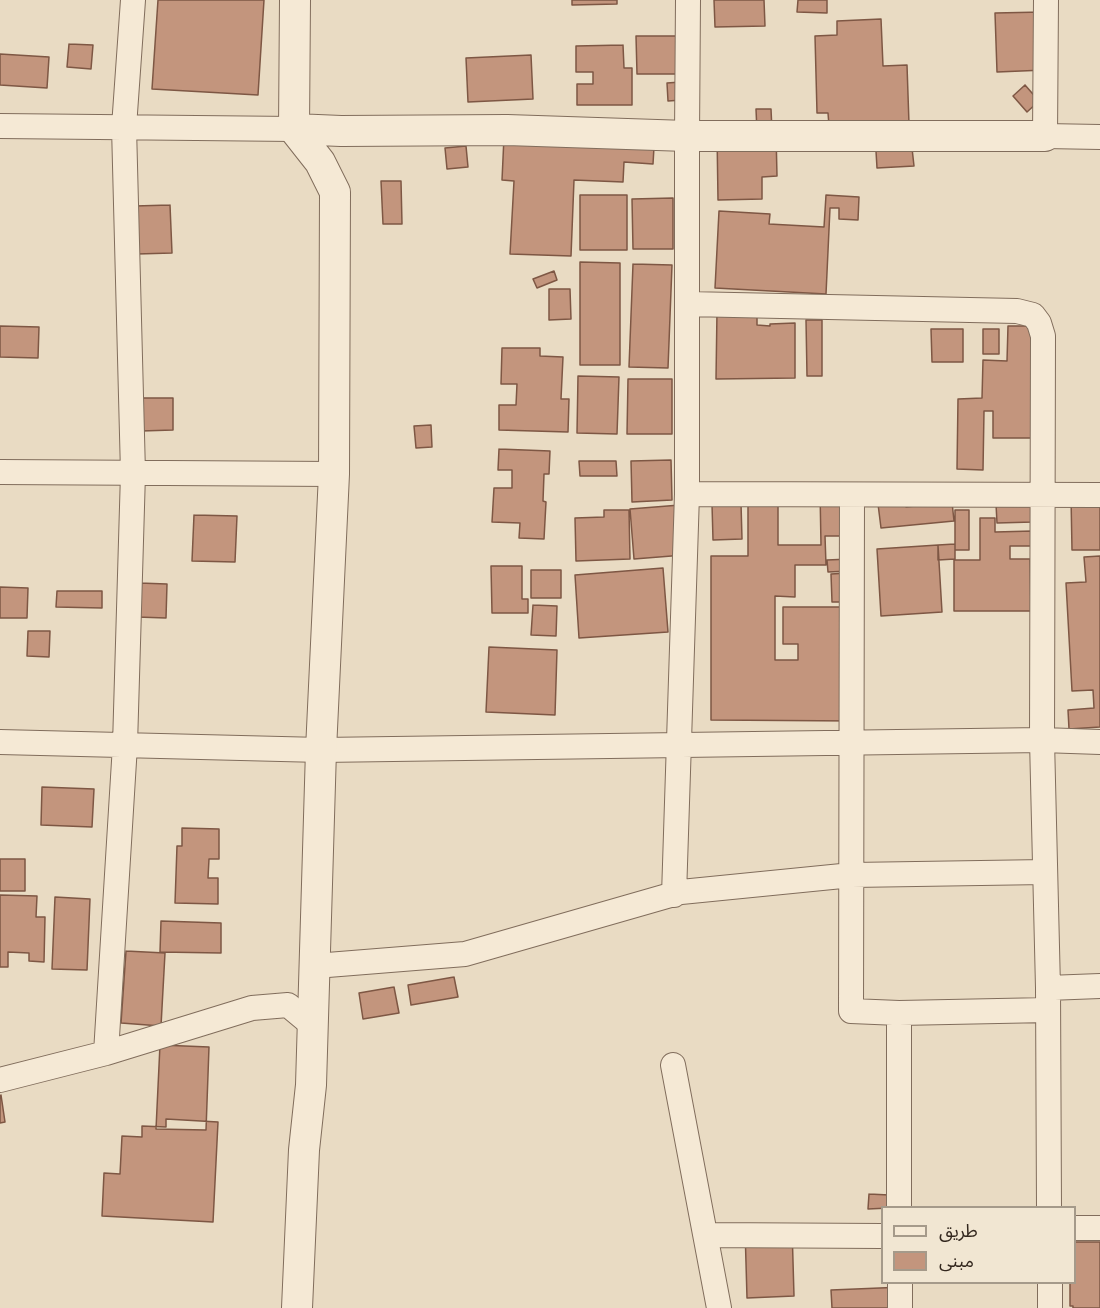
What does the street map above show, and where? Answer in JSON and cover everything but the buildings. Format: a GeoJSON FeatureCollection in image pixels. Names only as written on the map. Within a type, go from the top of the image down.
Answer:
{"type":"FeatureCollection","features":[{"type":"Feature","properties":{"kind":"street"},"geometry":{"type":"LineString","coordinates":[[106,1053],[125,745],[133,473],[124,127],[133,0]]}},
{"type":"Feature","properties":{"kind":"street"},"geometry":{"type":"LineString","coordinates":[[295,0],[294,129],[320,162],[335,192],[334,474],[321,750],[311,1085],[304,1150],[297,1308]]}},
{"type":"Feature","properties":{"kind":"street"},"geometry":{"type":"LineString","coordinates":[[674,895],[687,494],[688,0]]}},
{"type":"Feature","properties":{"kind":"street"},"geometry":{"type":"LineString","coordinates":[[1045,136],[1046,0]]}},
{"type":"Feature","properties":{"kind":"street"},"geometry":{"type":"LineString","coordinates":[[0,126],[341,131],[507,130],[687,136],[1100,137]]}},
{"type":"Feature","properties":{"kind":"street"},"geometry":{"type":"LineString","coordinates":[[687,304],[1017,311],[1033,315],[1039,323],[1043,336],[1042,740],[1048,999],[1049,1206]]}},
{"type":"Feature","properties":{"kind":"street"},"geometry":{"type":"LineString","coordinates":[[0,472],[334,474]]}},
{"type":"Feature","properties":{"kind":"street"},"geometry":{"type":"LineString","coordinates":[[687,494],[1100,495]]}},
{"type":"Feature","properties":{"kind":"street"},"geometry":{"type":"LineString","coordinates":[[852,495],[851,1011],[899,1013],[1048,999],[1100,987]]}},
{"type":"Feature","properties":{"kind":"street"},"geometry":{"type":"LineString","coordinates":[[0,742],[321,750],[1042,740],[1100,742]]}},
{"type":"Feature","properties":{"kind":"street"},"geometry":{"type":"LineString","coordinates":[[315,966],[465,954],[681,892],[852,875],[1045,872]]}},
{"type":"Feature","properties":{"kind":"street"},"geometry":{"type":"LineString","coordinates":[[0,1080],[106,1053],[252,1008],[288,1005],[312,1025]]}},
{"type":"Feature","properties":{"kind":"street"},"geometry":{"type":"LineString","coordinates":[[899,1013],[899,1206]]}},
{"type":"Feature","properties":{"kind":"street"},"geometry":{"type":"LineString","coordinates":[[673,1065],[719,1308]]}},
{"type":"Feature","properties":{"kind":"street"},"geometry":{"type":"LineString","coordinates":[[1076,1228],[1100,1228]]}},
{"type":"Feature","properties":{"kind":"street"},"geometry":{"type":"LineString","coordinates":[[705,1235],[881,1236]]}},
{"type":"Feature","properties":{"kind":"street"},"geometry":{"type":"LineString","coordinates":[[900,1284],[900,1308]]}},
{"type":"Feature","properties":{"kind":"street"},"geometry":{"type":"LineString","coordinates":[[1050,1284],[1050,1308]]}}]}
